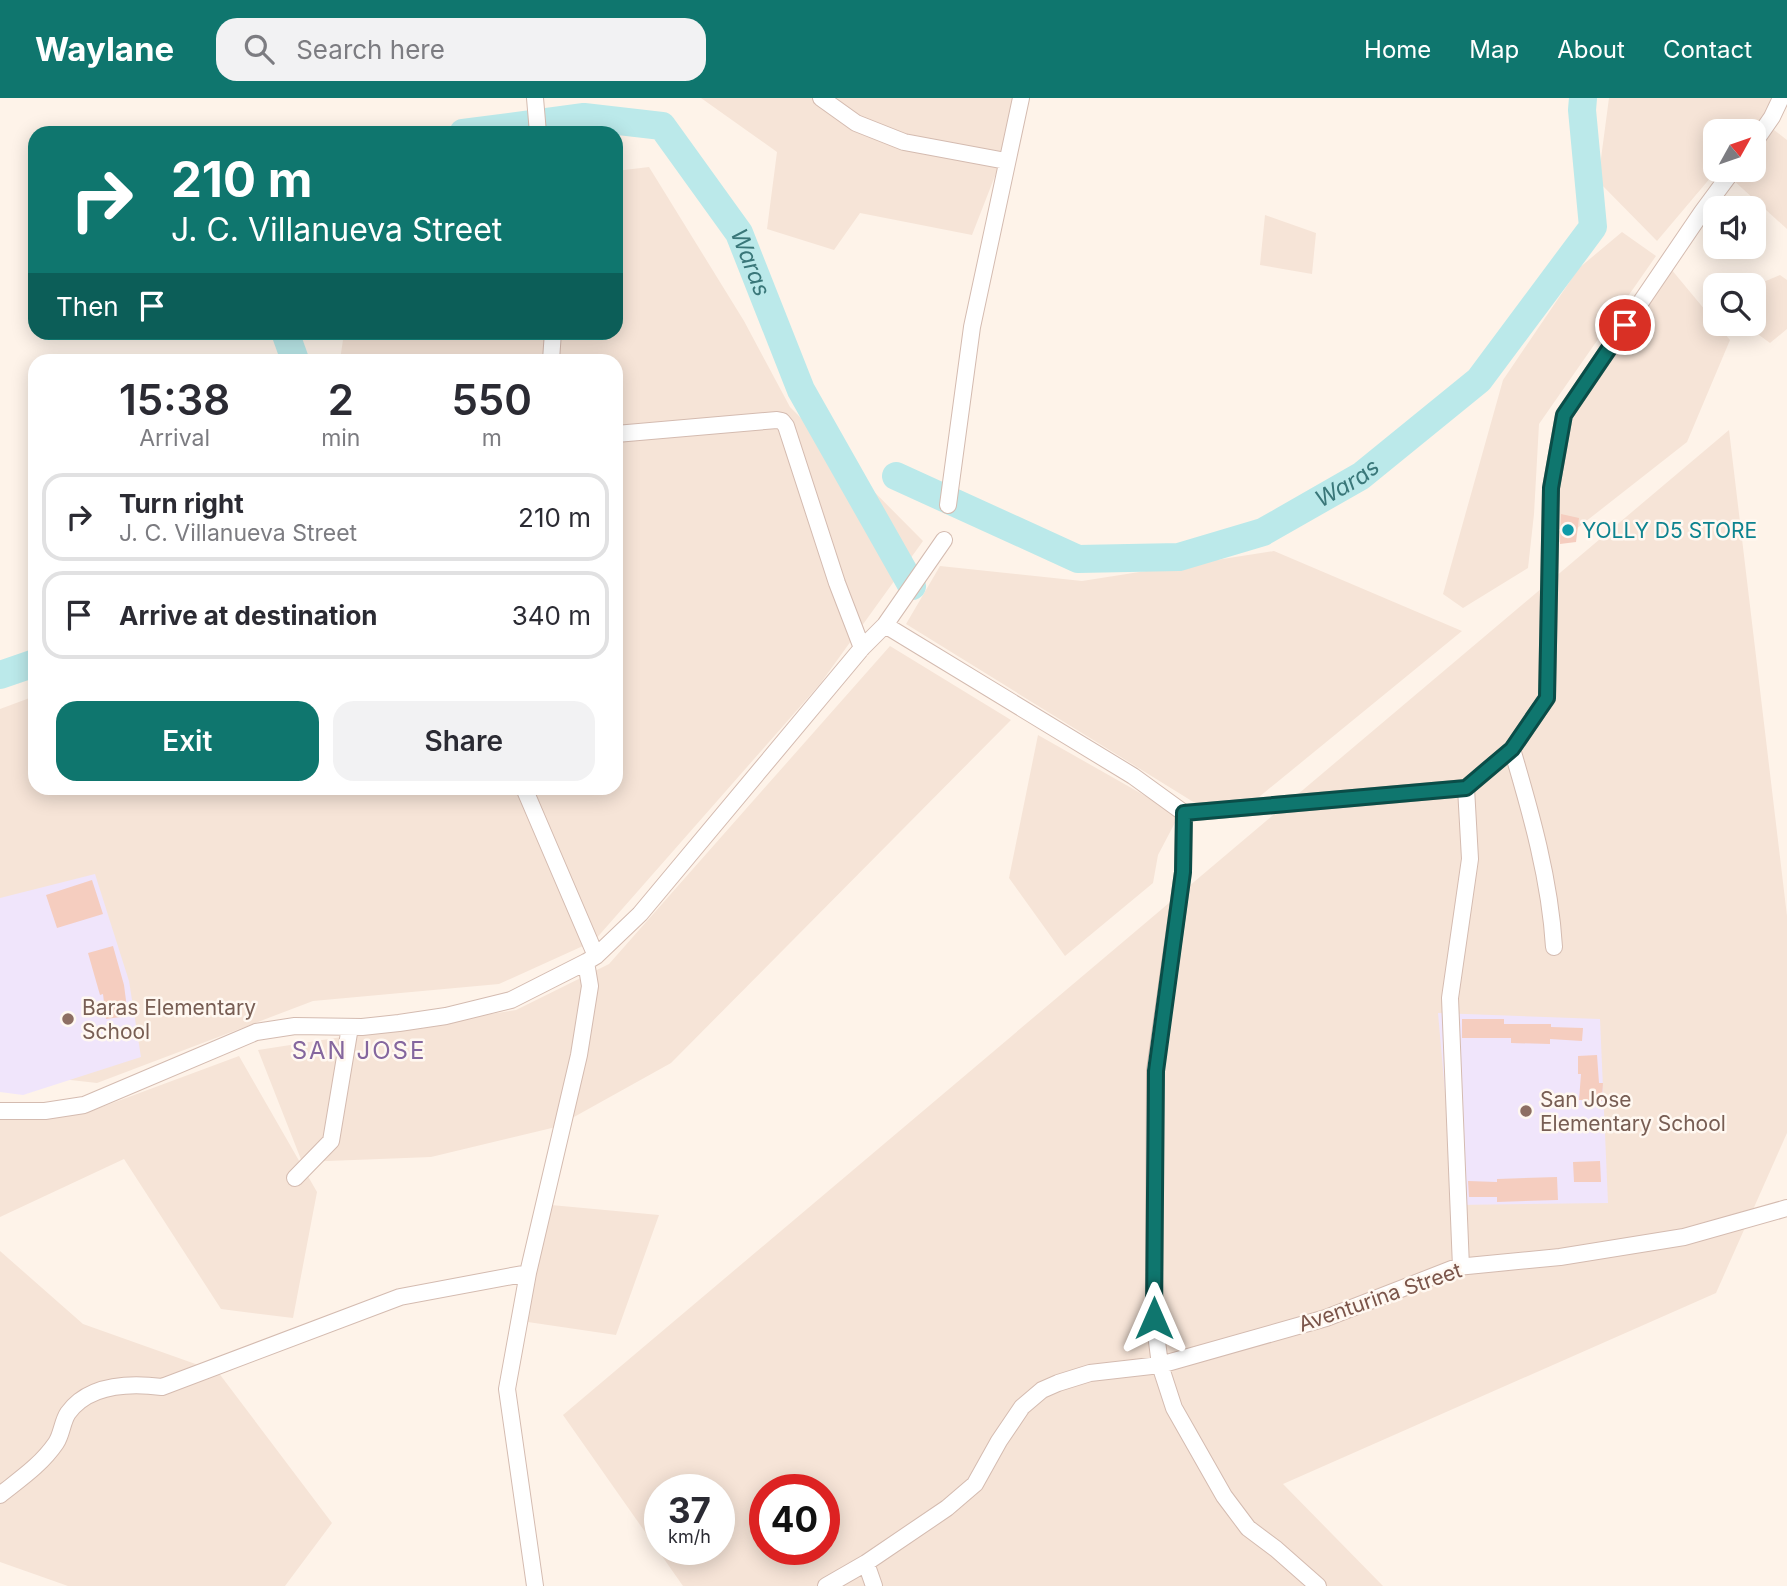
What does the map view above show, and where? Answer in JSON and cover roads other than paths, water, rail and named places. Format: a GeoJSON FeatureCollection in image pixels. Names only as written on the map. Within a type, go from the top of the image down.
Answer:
{"type":"FeatureCollection","features":[{"type":"Feature","properties":{"kind":"street"},"geometry":{"type":"LineString","coordinates":[[535,98],[537,126]]}},
{"type":"Feature","properties":{"kind":"street"},"geometry":{"type":"LineString","coordinates":[[821,98],[856,123],[904,142],[1006,160]]}},
{"type":"Feature","properties":{"kind":"street"},"geometry":{"type":"LineString","coordinates":[[948,505],[972,327],[1021,98]]}},
{"type":"Feature","properties":{"kind":"street"},"geometry":{"type":"LineString","coordinates":[[1766,125],[1782,98]]}},
{"type":"Feature","properties":{"kind":"street"},"geometry":{"type":"LineString","coordinates":[[885,625],[1133,776],[1184,813],[1466,788],[1512,749],[1547,698],[1551,488],[1564,415],[1724,182]]}},
{"type":"Feature","properties":{"kind":"street"},"geometry":{"type":"LineString","coordinates":[[623,433],[777,419],[782,421],[786,426],[837,583],[862,648]]}},
{"type":"Feature","properties":{"kind":"street"},"geometry":{"type":"LineString","coordinates":[[0,1111],[45,1111],[84,1105],[256,1032],[295,1026],[350,1027],[399,1023],[446,1016],[511,1000],[591,959],[639,914],[862,648],[885,625],[944,540]]}},
{"type":"Feature","properties":{"kind":"street"},"geometry":{"type":"LineString","coordinates":[[1512,749],[1527,801],[1552,913],[1554,947]]}},
{"type":"Feature","properties":{"kind":"street"},"geometry":{"type":"LineString","coordinates":[[1461,1267],[1450,998],[1470,859],[1466,788]]}},
{"type":"Feature","properties":{"kind":"street"},"geometry":{"type":"LineString","coordinates":[[527,795],[591,959],[590,986],[579,1055],[528,1273],[507,1389],[535,1586]]}},
{"type":"Feature","properties":{"kind":"street"},"geometry":{"type":"LineString","coordinates":[[1184,813],[1183,872],[1156,1071],[1154,1318],[1160,1365],[1174,1408],[1224,1496],[1248,1528],[1295,1564],[1318,1586]]}},
{"type":"Feature","properties":{"kind":"street"},"geometry":{"type":"LineString","coordinates":[[296,1178],[331,1141],[350,1027]]}},
{"type":"Feature","properties":{"kind":"street","name":"Aventurina Street"},"geometry":{"type":"LineString","coordinates":[[826,1586],[866,1563],[947,1508],[975,1484],[1022,1407],[1042,1390],[1090,1374],[1160,1365],[1326,1318],[1461,1267],[1560,1257],[1684,1237],[1787,1208]]}},
{"type":"Feature","properties":{"kind":"street"},"geometry":{"type":"LineString","coordinates":[[0,1495],[39,1464],[57,1441],[67,1415],[84,1396],[138,1384],[162,1387],[400,1297],[528,1273]]}},
{"type":"Feature","properties":{"kind":"street"},"geometry":{"type":"LineString","coordinates":[[866,1563],[874,1586]]}},
{"type":"Feature","properties":{"kind":"waterway","name":"Waras"},"geometry":{"type":"LineString","coordinates":[[896,476],[1078,559],[1179,557],[1263,532],[1361,476],[1479,380],[1593,227],[1583,98]]}},
{"type":"Feature","properties":{"kind":"waterway","name":"Waras"},"geometry":{"type":"LineString","coordinates":[[516,126],[584,117],[662,126],[739,233],[801,390],[912,586]]}},
{"type":"Feature","properties":{"kind":"waterway","name":"Waras"},"geometry":{"type":"LineString","coordinates":[[288,340],[293,354]]}},
{"type":"Feature","properties":{"kind":"waterway","name":"Waras"},"geometry":{"type":"LineString","coordinates":[[0,675],[28,665]]}},
{"type":"Feature","properties":{"kind":"place","name":"YOLLY D5 STORE"},"geometry":{"type":"Point","coordinates":[1568,530]}},
{"type":"Feature","properties":{"kind":"place","name":"Baras Elementary School"},"geometry":{"type":"Point","coordinates":[68,1019]}},
{"type":"Feature","properties":{"kind":"place","name":"San Jose Elementary School"},"geometry":{"type":"Point","coordinates":[1526,1111]}},
{"type":"Feature","properties":{"kind":"district","name":"SAN JOSE"},"geometry":{"type":"Point","coordinates":[359,1050]}}]}
